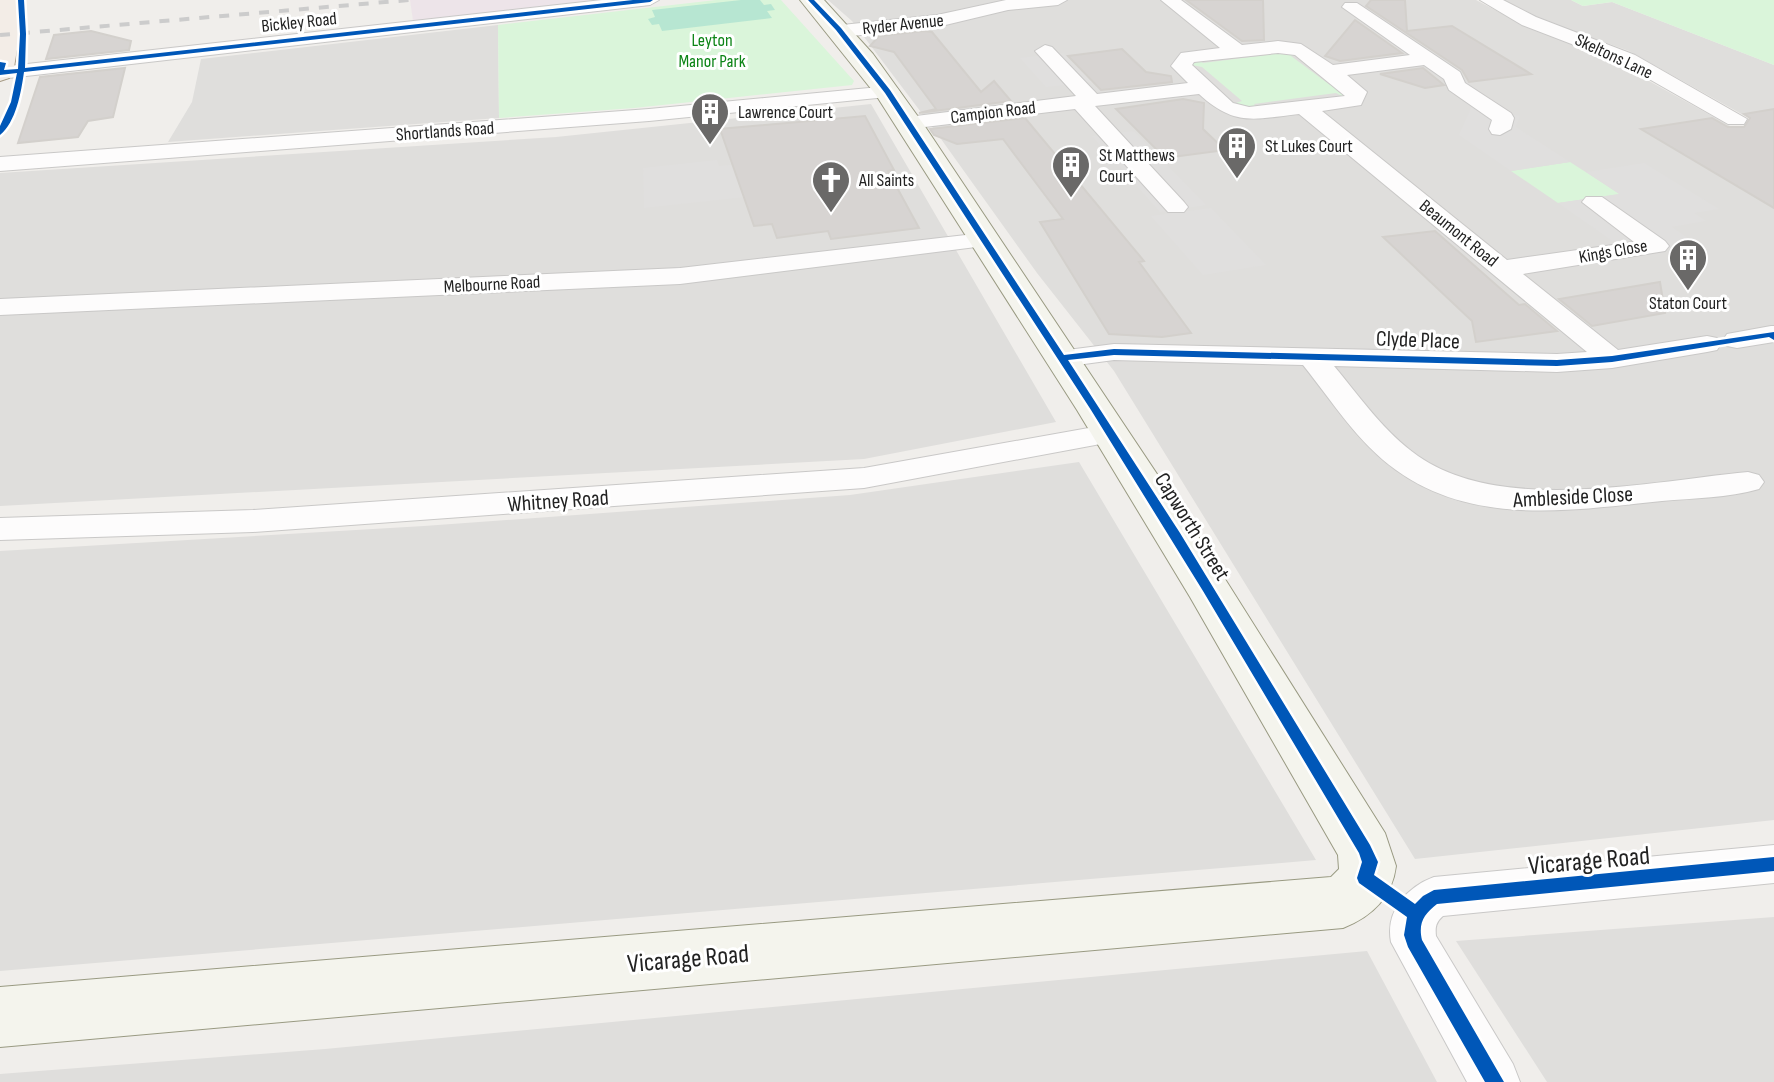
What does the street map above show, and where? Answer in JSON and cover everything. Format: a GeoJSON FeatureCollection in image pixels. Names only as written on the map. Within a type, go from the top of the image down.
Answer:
{"type":"FeatureCollection","features":[{"type":"Feature","properties":{"kind":"main road"},"geometry":{"type":"LineString","coordinates":[[1,68],[12,1]]}},
{"type":"Feature","properties":{"kind":"street","name":"Bickley Road"},"geometry":{"type":"LineString","coordinates":[[1,68],[650,0]]}},
{"type":"Feature","properties":{"kind":"street","name":"Capworth Street"},"geometry":{"type":"LineString","coordinates":[[811,0],[842,31],[890,92],[983,240],[1111,433],[1365,850],[1370,862],[1365,878]]}},
{"type":"Feature","properties":{"kind":"street","name":"Ryder Avenue"},"geometry":{"type":"LineString","coordinates":[[842,31],[937,21],[1008,5],[1058,0]]}},
{"type":"Feature","properties":{"kind":"street"},"geometry":{"type":"LineString","coordinates":[[1170,0],[1237,51]]}},
{"type":"Feature","properties":{"kind":"street","name":"Skeltons Lane"},"geometry":{"type":"LineString","coordinates":[[1489,0],[1529,21],[1628,59],[1736,119]]}},
{"type":"Feature","properties":{"kind":"street"},"geometry":{"type":"LineString","coordinates":[[1351,7],[1453,76],[1456,86],[1503,118],[1500,129]]}},
{"type":"Feature","properties":{"kind":"street"},"geometry":{"type":"LineString","coordinates":[[1278,47],[1301,50],[1357,92],[1354,101],[1249,113],[1226,107],[1181,66],[1188,57],[1237,51],[1278,47]]}},
{"type":"Feature","properties":{"kind":"street"},"geometry":{"type":"LineString","coordinates":[[1045,51],[1176,207]]}},
{"type":"Feature","properties":{"kind":"street"},"geometry":{"type":"LineString","coordinates":[[1330,71],[1429,59]]}},
{"type":"Feature","properties":{"kind":"street","name":"Campion Road"},"geometry":{"type":"LineString","coordinates":[[908,123],[1203,87]]}},
{"type":"Feature","properties":{"kind":"street","name":"Shortlands Road"},"geometry":{"type":"LineString","coordinates":[[0,164],[649,115],[890,92]]}},
{"type":"Feature","properties":{"kind":"street","name":"Beaumont Road"},"geometry":{"type":"LineString","coordinates":[[1305,108],[1612,359]]}},
{"type":"Feature","properties":{"kind":"street","name":"Kings Close"},"geometry":{"type":"LineString","coordinates":[[1502,269],[1656,246],[1594,202]]}},
{"type":"Feature","properties":{"kind":"street","name":"Melbourne Road"},"geometry":{"type":"LineString","coordinates":[[0,307],[680,276],[983,240]]}},
{"type":"Feature","properties":{"kind":"street","name":"Clyde Place"},"geometry":{"type":"LineString","coordinates":[[1062,358],[1114,352],[1557,363],[1612,359],[1707,344]]}},
{"type":"Feature","properties":{"kind":"street","name":"Ambleside Close"},"geometry":{"type":"LineString","coordinates":[[1310,355],[1390,450],[1429,477],[1481,496],[1536,503],[1748,482]]}},
{"type":"Feature","properties":{"kind":"street","name":"Whitney Road"},"geometry":{"type":"LineString","coordinates":[[0,529],[253,521],[864,478],[1111,433]]}},
{"type":"Feature","properties":{"kind":"street","name":"Vicarage Road"},"geometry":{"type":"LineString","coordinates":[[1495,1082],[1414,942],[1412,935],[1416,914],[1422,903],[1434,897],[1774,864]]}},
{"type":"Feature","properties":{"kind":"street","name":"Vicarage Road"},"geometry":{"type":"LineString","coordinates":[[0,1017],[1343,902],[1362,885],[1365,878]]}},
{"type":"Feature","properties":{"kind":"shaded area"},"geometry":{"type":"Polygon","coordinates":[[[410,0],[594,0],[413,21],[410,0]]]}},
{"type":"Feature","properties":{"kind":"shaded area"},"geometry":{"type":"Polygon","coordinates":[[[828,0],[1476,0],[1516,21],[1595,51],[1739,131],[1754,121],[1629,51],[1535,17],[1503,0],[1571,0],[1583,6],[1612,2],[1774,65],[1774,820],[1415,859],[1114,371],[1037,273],[852,21],[828,0]]]}},
{"type":"Feature","properties":{"kind":"shaded area"},"geometry":{"type":"Polygon","coordinates":[[[498,25],[499,118],[168,142],[192,102],[201,59],[498,25]]]}},
{"type":"Feature","properties":{"kind":"shaded area"},"geometry":{"type":"Polygon","coordinates":[[[1063,53],[1092,82],[1046,87],[1020,58],[1063,53]]]}},
{"type":"Feature","properties":{"kind":"shaded area"},"geometry":{"type":"Polygon","coordinates":[[[871,104],[1056,422],[864,459],[0,506],[0,173],[556,137],[871,104]]]}},
{"type":"Feature","properties":{"kind":"shaded area"},"geometry":{"type":"Polygon","coordinates":[[[1472,106],[1520,116],[1516,127],[1570,162],[1511,171],[1459,135],[1472,106]]]}},
{"type":"Feature","properties":{"kind":"shaded area"},"geometry":{"type":"Polygon","coordinates":[[[1134,131],[1206,205],[1160,212],[1092,136],[1134,131]]]}},
{"type":"Feature","properties":{"kind":"shaded area"},"geometry":{"type":"Polygon","coordinates":[[[798,158],[810,190],[644,208],[643,168],[717,160],[719,166],[798,158]]]}},
{"type":"Feature","properties":{"kind":"shaded area"},"geometry":{"type":"Polygon","coordinates":[[[1644,163],[1719,209],[1694,213],[1706,221],[1672,227],[1698,245],[1634,256],[1558,203],[1619,194],[1586,172],[1644,163]]]}},
{"type":"Feature","properties":{"kind":"shaded area"},"geometry":{"type":"Polygon","coordinates":[[[1211,208],[1266,265],[1203,275],[1151,216],[1211,208]]]}},
{"type":"Feature","properties":{"kind":"shaded area"},"geometry":{"type":"Polygon","coordinates":[[[1079,462],[1316,860],[0,971],[0,551],[424,526],[850,495],[1079,462]]]}},
{"type":"Feature","properties":{"kind":"shaded area"},"geometry":{"type":"Polygon","coordinates":[[[1774,917],[1774,1082],[1547,1082],[1456,941],[1774,917]]]}},
{"type":"Feature","properties":{"kind":"shaded area"},"geometry":{"type":"Polygon","coordinates":[[[1367,951],[1437,1082],[0,1082],[0,1074],[325,1049],[1367,951]]]}},
{"type":"Feature","properties":{"kind":"green space","name":"Leyton Manor Park"},"geometry":{"type":"Polygon","coordinates":[[[716,0],[781,0],[854,81],[852,85],[634,108],[499,118],[498,25],[716,0]]]}},
{"type":"Feature","properties":{"kind":"green space"},"geometry":{"type":"Polygon","coordinates":[[[760,0],[764,5],[771,4],[775,10],[767,11],[772,18],[662,31],[659,24],[652,25],[648,19],[655,17],[652,10],[760,0]]]}},
{"type":"Feature","properties":{"kind":"green space"},"geometry":{"type":"Polygon","coordinates":[[[1571,0],[1774,0],[1774,65],[1612,2],[1583,6],[1571,0]]]}},
{"type":"Feature","properties":{"kind":"green space"},"geometry":{"type":"Polygon","coordinates":[[[1281,53],[1298,55],[1291,56],[1330,85],[1339,84],[1348,91],[1344,97],[1336,93],[1254,104],[1257,108],[1240,106],[1236,103],[1242,101],[1202,67],[1192,65],[1199,60],[1203,63],[1281,53]]]}},
{"type":"Feature","properties":{"kind":"green space"},"geometry":{"type":"Polygon","coordinates":[[[1570,162],[1620,194],[1558,203],[1511,171],[1570,162]]]}},
{"type":"Feature","properties":{"kind":"building"},"geometry":{"type":"Polygon","coordinates":[[[1186,0],[1263,0],[1264,40],[1242,41],[1186,0]]]}},
{"type":"Feature","properties":{"kind":"building"},"geometry":{"type":"Polygon","coordinates":[[[1371,0],[1405,0],[1407,31],[1452,26],[1531,74],[1469,82],[1462,70],[1366,6],[1371,0]]]}},
{"type":"Feature","properties":{"kind":"building"},"geometry":{"type":"Polygon","coordinates":[[[1355,20],[1402,53],[1340,61],[1325,56],[1355,20]]]}},
{"type":"Feature","properties":{"kind":"building"},"geometry":{"type":"Polygon","coordinates":[[[91,31],[131,41],[129,50],[46,59],[54,35],[91,31]]]}},
{"type":"Feature","properties":{"kind":"building"},"geometry":{"type":"Polygon","coordinates":[[[932,32],[981,92],[994,81],[1011,101],[919,113],[936,109],[894,52],[870,46],[879,36],[932,32]]]}},
{"type":"Feature","properties":{"kind":"building"},"geometry":{"type":"Polygon","coordinates":[[[1122,49],[1146,72],[1171,76],[1172,82],[1101,90],[1068,56],[1122,49]]]}},
{"type":"Feature","properties":{"kind":"building"},"geometry":{"type":"Polygon","coordinates":[[[125,68],[113,117],[88,121],[78,137],[18,143],[40,77],[125,68]]]}},
{"type":"Feature","properties":{"kind":"building"},"geometry":{"type":"Polygon","coordinates":[[[1423,68],[1444,85],[1425,88],[1380,74],[1423,68]]]}},
{"type":"Feature","properties":{"kind":"building"},"geometry":{"type":"Polygon","coordinates":[[[1183,99],[1204,103],[1203,129],[1225,150],[1165,158],[1116,109],[1183,99]]]}},
{"type":"Feature","properties":{"kind":"building"},"geometry":{"type":"Polygon","coordinates":[[[1774,109],[1774,208],[1641,129],[1712,118],[1728,127],[1744,127],[1750,118],[1744,114],[1774,109]]]}},
{"type":"Feature","properties":{"kind":"building"},"geometry":{"type":"Polygon","coordinates":[[[865,116],[894,170],[888,171],[919,228],[831,239],[828,231],[777,238],[772,224],[754,226],[720,129],[865,116]]]}},
{"type":"Feature","properties":{"kind":"building"},"geometry":{"type":"Polygon","coordinates":[[[1025,118],[1144,261],[1139,262],[1191,333],[1162,337],[1109,334],[1040,222],[1063,219],[1003,139],[957,144],[934,135],[930,129],[1025,118]]]}},
{"type":"Feature","properties":{"kind":"building"},"geometry":{"type":"Polygon","coordinates":[[[1435,231],[1519,305],[1525,304],[1557,331],[1476,342],[1472,321],[1383,237],[1435,231]]]}},
{"type":"Feature","properties":{"kind":"building"},"geometry":{"type":"Polygon","coordinates":[[[1660,282],[1665,313],[1592,326],[1559,299],[1660,282]]]}},
{"type":"Feature","properties":{"kind":"railway"},"geometry":{"type":"LineString","coordinates":[[0,35],[409,0]]}},
{"type":"Feature","properties":{"kind":"cycle path"},"geometry":{"type":"LineString","coordinates":[[0,133],[19,85],[23,34],[21,0]]}},
{"type":"Feature","properties":{"kind":"cycle path"},"geometry":{"type":"LineString","coordinates":[[0,64],[3,63],[0,73],[650,0]]}},
{"type":"Feature","properties":{"kind":"cycle path"},"geometry":{"type":"LineString","coordinates":[[811,0],[864,60],[910,125],[1143,484],[1365,850],[1370,862],[1365,878],[1416,914]]}},
{"type":"Feature","properties":{"kind":"cycle path"},"geometry":{"type":"LineString","coordinates":[[1062,358],[1114,352],[1557,363],[1612,359],[1771,334],[1774,337]]}},
{"type":"Feature","properties":{"kind":"cycle path"},"geometry":{"type":"LineString","coordinates":[[1495,1082],[1414,942],[1413,922],[1428,901],[1434,897],[1774,864]]}},
{"type":"Feature","properties":{"kind":"place","name":"Lawrence Court"},"geometry":{"type":"Point","coordinates":[710,146]}},
{"type":"Feature","properties":{"kind":"place","name":"St Lukes Court"},"geometry":{"type":"Point","coordinates":[1237,180]}},
{"type":"Feature","properties":{"kind":"place","name":"St Matthews Court"},"geometry":{"type":"Point","coordinates":[1071,199]}},
{"type":"Feature","properties":{"kind":"place","name":"All Saints"},"geometry":{"type":"Point","coordinates":[831,214]}},
{"type":"Feature","properties":{"kind":"place","name":"Staton Court"},"geometry":{"type":"Point","coordinates":[1688,292]}}]}
